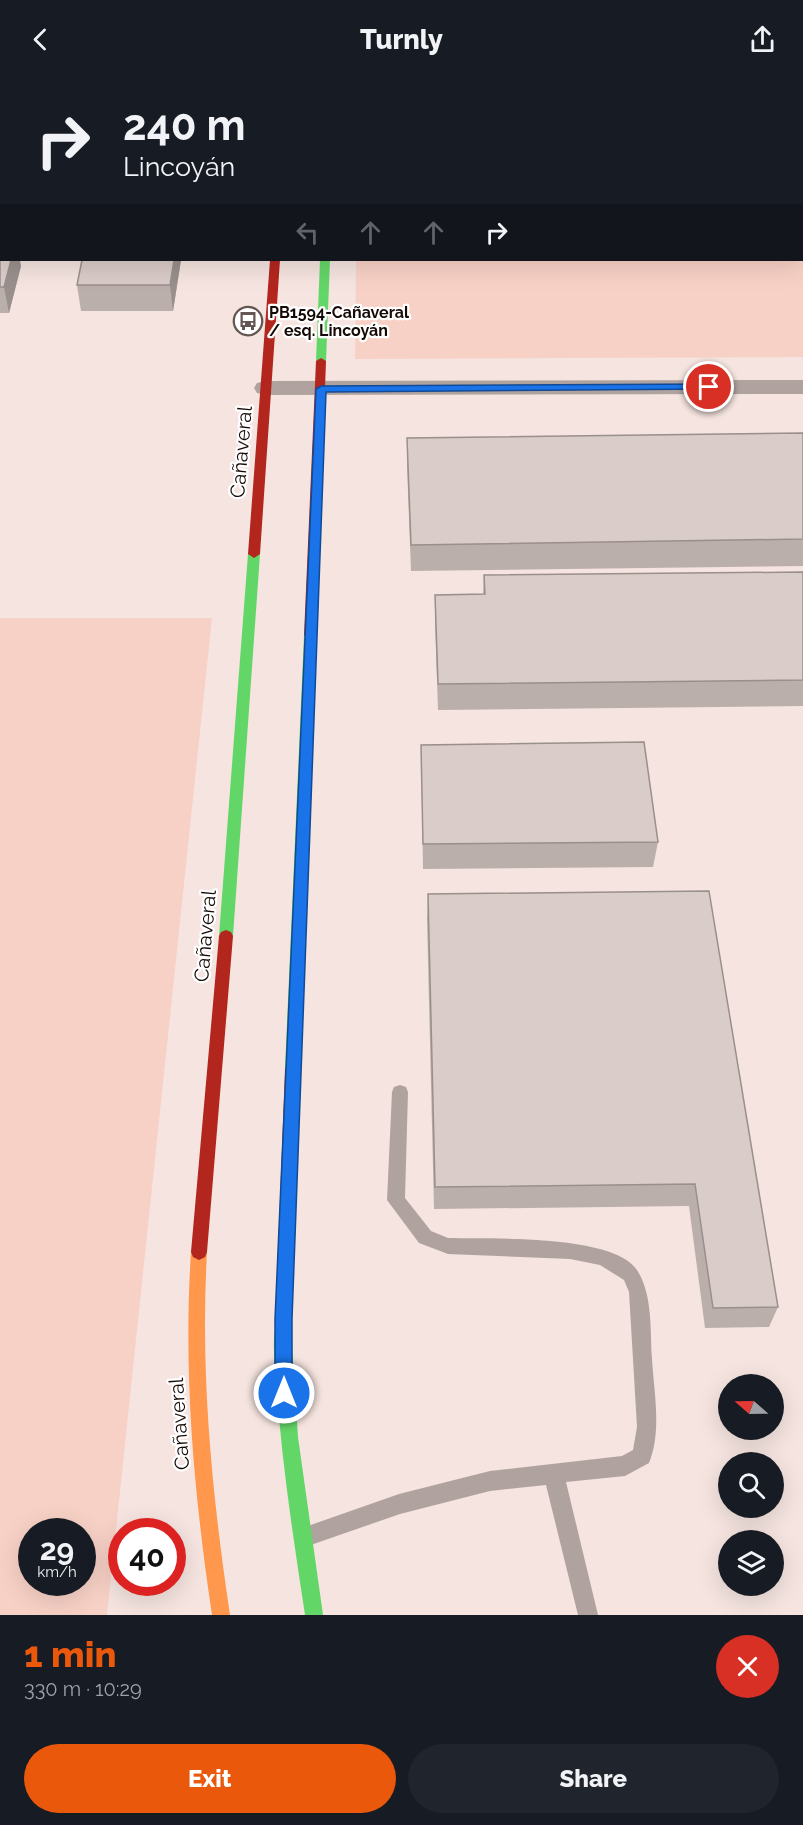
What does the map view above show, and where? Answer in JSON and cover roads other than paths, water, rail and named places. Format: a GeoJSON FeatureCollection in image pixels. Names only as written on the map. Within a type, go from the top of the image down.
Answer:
{"type":"FeatureCollection","features":[{"type":"Feature","properties":{"kind":"street","name":"Cañaveral"},"geometry":{"type":"LineString","coordinates":[[221,1615],[205,1507],[198,1432],[194,1354],[196,1284],[227,921],[275,261]]}},
{"type":"Feature","properties":{"kind":"street"},"geometry":{"type":"LineString","coordinates":[[314,1615],[284,1393],[283,1319],[325,261]]}},
{"type":"Feature","properties":{"kind":"street"},"geometry":{"type":"LineString","coordinates":[[265,388],[803,387]]}},
{"type":"Feature","properties":{"kind":"lane"},"geometry":{"type":"LineString","coordinates":[[302,1538],[376,1514],[399,1504],[490,1481],[625,1466],[642,1456],[647,1427],[638,1292],[630,1274],[604,1257],[570,1251],[448,1246],[425,1237],[396,1200],[400,1092]]}},
{"type":"Feature","properties":{"kind":"lane"},"geometry":{"type":"LineString","coordinates":[[554,1475],[588,1615]]}},
{"type":"Feature","properties":{"kind":"place","name":"PB1594-Cañaveral / esq. Lincoyán"},"geometry":{"type":"Point","coordinates":[248,321]}}]}
